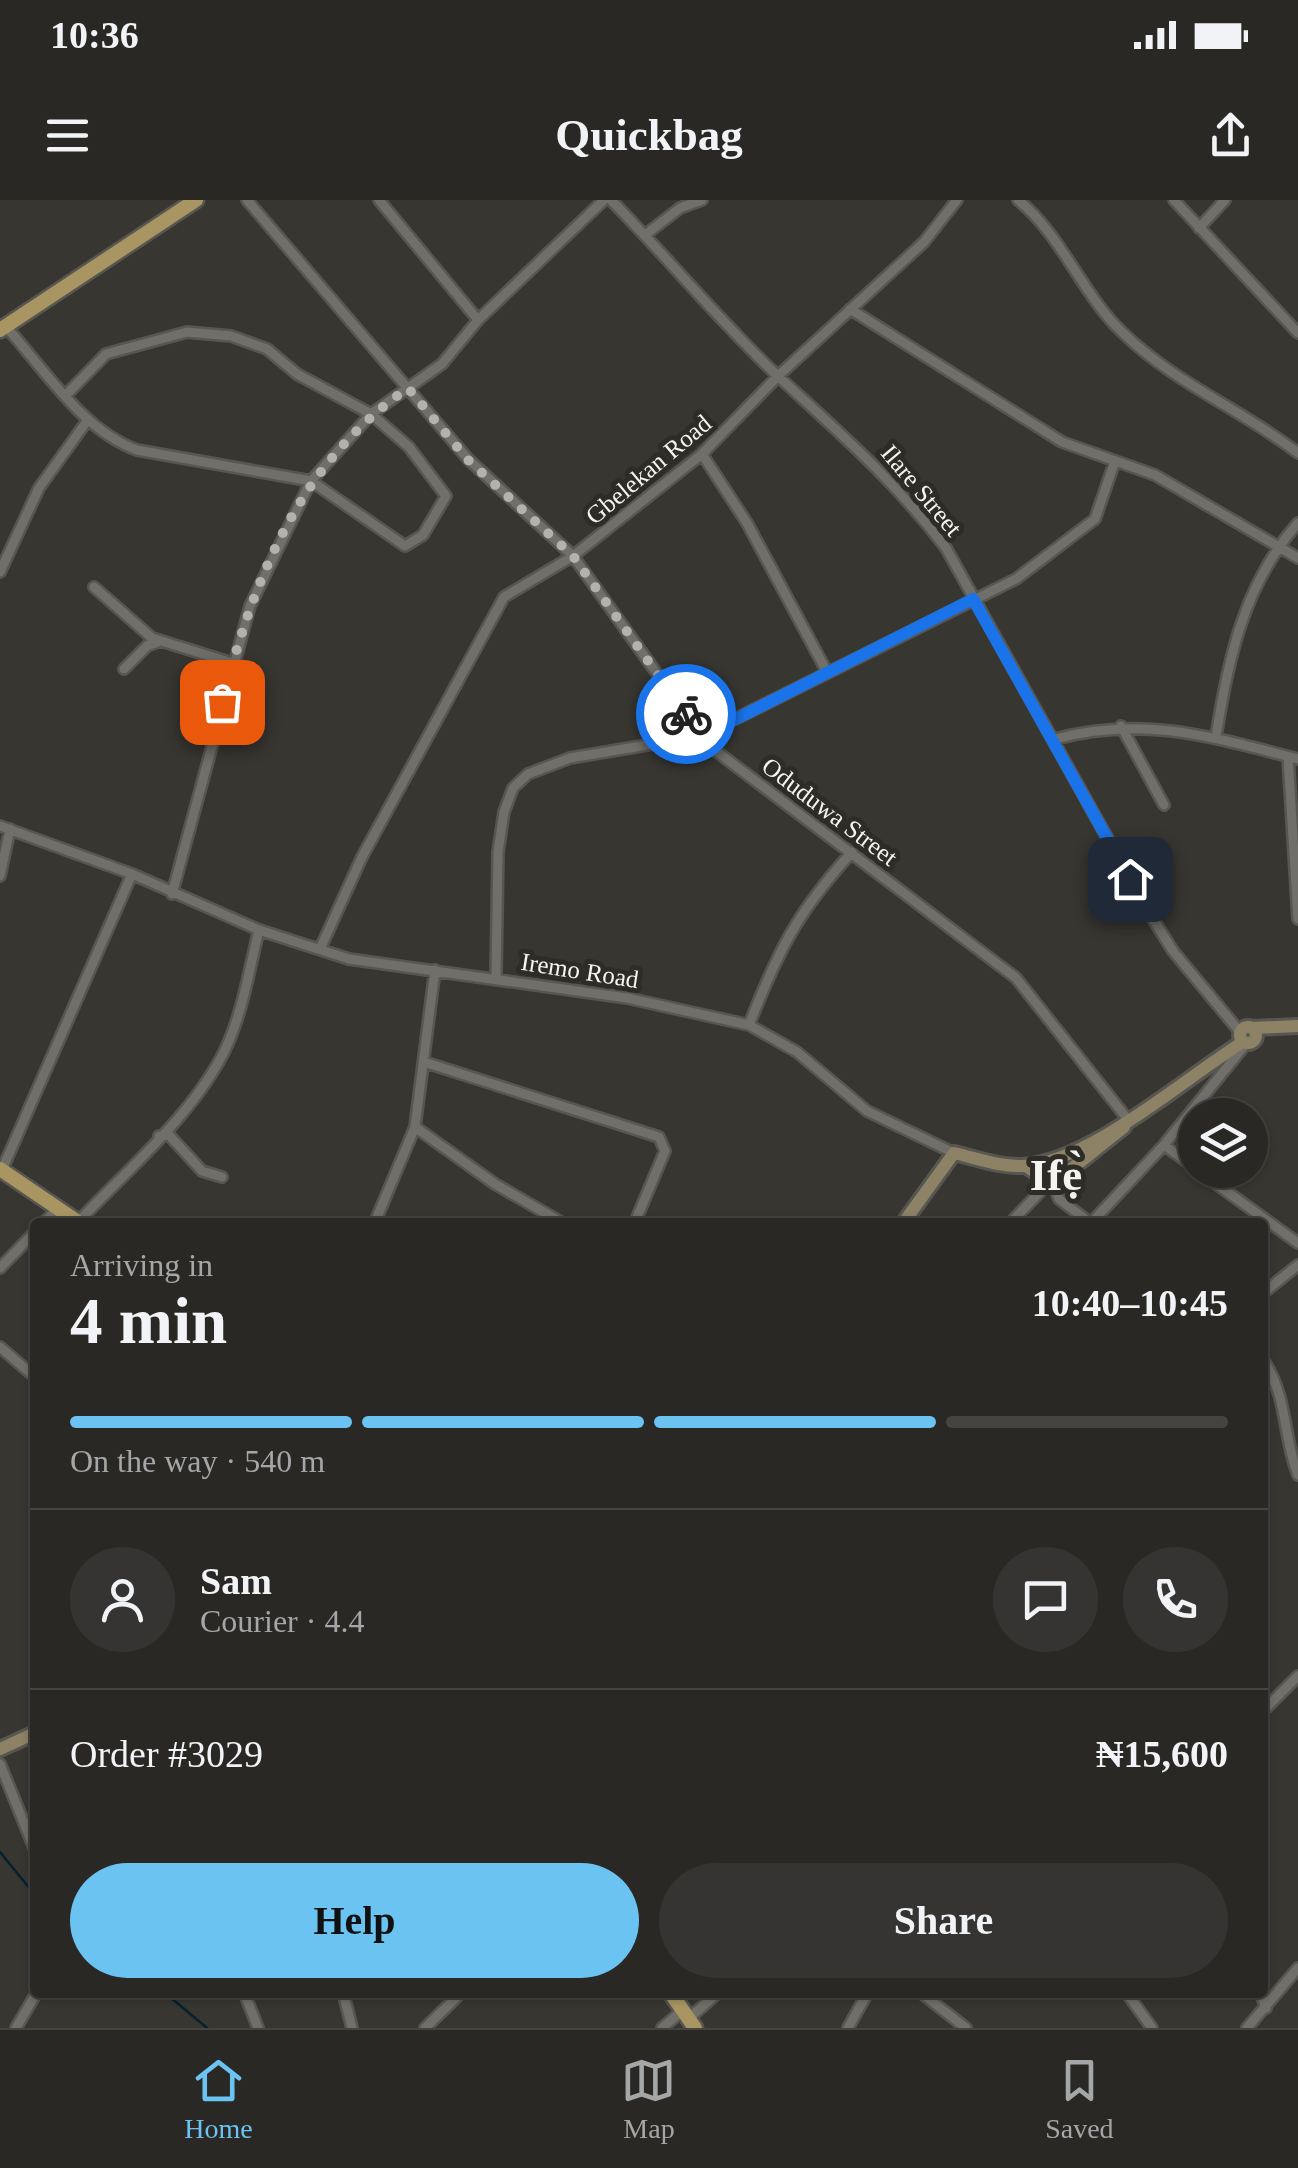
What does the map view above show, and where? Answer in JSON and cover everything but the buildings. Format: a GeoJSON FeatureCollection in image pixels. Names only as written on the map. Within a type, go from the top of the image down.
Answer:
{"type":"FeatureCollection","features":[{"type":"Feature","properties":{"kind":"main road"},"geometry":{"type":"LineString","coordinates":[[3,329],[178,204],[196,200]]}},
{"type":"Feature","properties":{"kind":"main road"},"geometry":{"type":"LineString","coordinates":[[1,1169],[74,1218]]}},
{"type":"Feature","properties":{"kind":"main road"},"geometry":{"type":"LineString","coordinates":[[674,1998],[688,2019]]}},
{"type":"Feature","properties":{"kind":"street","name":"Oduduwa Street"},"geometry":{"type":"LineString","coordinates":[[247,200],[468,460],[573,556],[702,736],[1016,978],[1129,1121]]}},
{"type":"Feature","properties":{"kind":"street"},"geometry":{"type":"LineString","coordinates":[[378,200],[478,320]]}},
{"type":"Feature","properties":{"kind":"street"},"geometry":{"type":"LineString","coordinates":[[172,894],[250,606],[311,480],[371,414],[442,364],[478,320],[608,200]]}},
{"type":"Feature","properties":{"kind":"street","name":"Ilare Street"},"geometry":{"type":"LineString","coordinates":[[608,200],[646,235],[778,376],[854,442],[946,548],[1148,911],[1173,951],[1246,1035]]}},
{"type":"Feature","properties":{"kind":"street"},"geometry":{"type":"LineString","coordinates":[[646,235],[680,208],[702,200]]}},
{"type":"Feature","properties":{"kind":"street","name":"Gbelekan Road"},"geometry":{"type":"LineString","coordinates":[[320,948],[362,857],[504,597],[573,556],[702,454],[778,376],[924,242],[957,200]]}},
{"type":"Feature","properties":{"kind":"street"},"geometry":{"type":"LineString","coordinates":[[1018,200],[1121,332],[1170,373],[1263,426],[1298,453]]}},
{"type":"Feature","properties":{"kind":"street"},"geometry":{"type":"LineString","coordinates":[[1174,200],[1298,333]]}},
{"type":"Feature","properties":{"kind":"street"},"geometry":{"type":"LineString","coordinates":[[1198,228],[1225,200]]}},
{"type":"Feature","properties":{"kind":"street"},"geometry":{"type":"LineString","coordinates":[[850,309],[1062,442],[1156,475],[1298,558]]}},
{"type":"Feature","properties":{"kind":"street"},"geometry":{"type":"LineString","coordinates":[[3,329],[67,394],[87,421],[110,440],[137,450],[311,480],[400,544],[410,545],[423,535],[446,496],[410,448],[371,414],[297,374],[267,349],[231,336],[186,332],[106,354],[67,394]]}},
{"type":"Feature","properties":{"kind":"street"},"geometry":{"type":"LineString","coordinates":[[0,572],[39,488],[87,421]]}},
{"type":"Feature","properties":{"kind":"street"},"geometry":{"type":"LineString","coordinates":[[702,454],[747,523],[826,670]]}},
{"type":"Feature","properties":{"kind":"street"},"geometry":{"type":"LineString","coordinates":[[496,976],[498,852],[513,788],[528,774],[570,758],[702,736],[1044,562],[1095,519],[1115,461]]}},
{"type":"Feature","properties":{"kind":"street"},"geometry":{"type":"LineString","coordinates":[[1216,737],[1236,628],[1279,544],[1298,523]]}},
{"type":"Feature","properties":{"kind":"street"},"geometry":{"type":"LineString","coordinates":[[94,587],[126,612],[134,625],[160,642],[232,663]]}},
{"type":"Feature","properties":{"kind":"street"},"geometry":{"type":"LineString","coordinates":[[124,669],[147,646],[160,642]]}},
{"type":"Feature","properties":{"kind":"street"},"geometry":{"type":"LineString","coordinates":[[1121,726],[1164,805]]}},
{"type":"Feature","properties":{"kind":"street"},"geometry":{"type":"LineString","coordinates":[[1054,740],[1121,726],[1216,737],[1293,758],[1298,919]]}},
{"type":"Feature","properties":{"kind":"street"},"geometry":{"type":"LineString","coordinates":[[0,876],[5,828]]}},
{"type":"Feature","properties":{"kind":"street","name":"Iremo Road"},"geometry":{"type":"LineString","coordinates":[[5,828],[132,874],[260,930],[363,961],[496,976],[690,1008],[749,1025],[797,1052],[867,1112],[954,1153]]}},
{"type":"Feature","properties":{"kind":"street"},"geometry":{"type":"LineString","coordinates":[[749,1025],[778,950],[810,898],[852,852]]}},
{"type":"Feature","properties":{"kind":"street"},"geometry":{"type":"LineString","coordinates":[[1,1169],[132,874]]}},
{"type":"Feature","properties":{"kind":"street"},"geometry":{"type":"LineString","coordinates":[[82,1218],[160,1136],[224,1053],[240,1013],[260,930]]}},
{"type":"Feature","properties":{"kind":"street"},"geometry":{"type":"LineString","coordinates":[[377,1218],[414,1127],[435,970]]}},
{"type":"Feature","properties":{"kind":"street"},"geometry":{"type":"LineString","coordinates":[[1015,1218],[1048,1179],[1072,1171],[1129,1121],[1246,1035],[1282,1024],[1298,1026]]}},
{"type":"Feature","properties":{"kind":"street"},"geometry":{"type":"LineString","coordinates":[[1095,1218],[1164,1145],[1246,1035]]}},
{"type":"Feature","properties":{"kind":"street"},"geometry":{"type":"LineString","coordinates":[[424,1062],[659,1137],[665,1151],[637,1218]]}},
{"type":"Feature","properties":{"kind":"street"},"geometry":{"type":"LineString","coordinates":[[1026,1166],[1062,1155],[1129,1121]]}},
{"type":"Feature","properties":{"kind":"street"},"geometry":{"type":"LineString","coordinates":[[414,1127],[495,1184],[555,1218]]}},
{"type":"Feature","properties":{"kind":"street"},"geometry":{"type":"LineString","coordinates":[[160,1136],[169,1135],[202,1171],[222,1177]]}},
{"type":"Feature","properties":{"kind":"street"},"geometry":{"type":"LineString","coordinates":[[1164,1145],[1178,1156]]}},
{"type":"Feature","properties":{"kind":"street"},"geometry":{"type":"LineString","coordinates":[[907,1218],[954,1153],[1026,1166],[1048,1179],[1059,1199],[1085,1218]]}},
{"type":"Feature","properties":{"kind":"street"},"geometry":{"type":"LineString","coordinates":[[1062,1155],[1072,1171]]}},
{"type":"Feature","properties":{"kind":"street"},"geometry":{"type":"LineString","coordinates":[[1222,1188],[1264,1218]]}},
{"type":"Feature","properties":{"kind":"street"},"geometry":{"type":"LineString","coordinates":[[48,1218],[60,1206]]}},
{"type":"Feature","properties":{"kind":"street"},"geometry":{"type":"LineString","coordinates":[[1268,1221],[1298,1243]]}},
{"type":"Feature","properties":{"kind":"street"},"geometry":{"type":"LineString","coordinates":[[0,1268],[30,1237]]}},
{"type":"Feature","properties":{"kind":"street"},"geometry":{"type":"LineString","coordinates":[[1268,1289],[1298,1264]]}},
{"type":"Feature","properties":{"kind":"street"},"geometry":{"type":"LineString","coordinates":[[0,1347],[30,1373]]}},
{"type":"Feature","properties":{"kind":"street"},"geometry":{"type":"LineString","coordinates":[[1268,1367],[1286,1408],[1298,1475]]}},
{"type":"Feature","properties":{"kind":"street"},"geometry":{"type":"LineString","coordinates":[[1268,1706],[1298,1676]]}},
{"type":"Feature","properties":{"kind":"street"},"geometry":{"type":"LineString","coordinates":[[0,1749],[30,1735]]}},
{"type":"Feature","properties":{"kind":"street"},"geometry":{"type":"LineString","coordinates":[[0,1764],[30,1838]]}},
{"type":"Feature","properties":{"kind":"street"},"geometry":{"type":"LineString","coordinates":[[1247,2028],[1298,1968]]}},
{"type":"Feature","properties":{"kind":"street"},"geometry":{"type":"LineString","coordinates":[[16,2028],[34,1998]]}},
{"type":"Feature","properties":{"kind":"street"},"geometry":{"type":"LineString","coordinates":[[246,1998],[258,2028]]}},
{"type":"Feature","properties":{"kind":"street"},"geometry":{"type":"LineString","coordinates":[[344,1998],[352,2028]]}},
{"type":"Feature","properties":{"kind":"street"},"geometry":{"type":"LineString","coordinates":[[425,2028],[456,1998]]}},
{"type":"Feature","properties":{"kind":"street"},"geometry":{"type":"LineString","coordinates":[[662,2028],[688,2019],[712,1998]]}},
{"type":"Feature","properties":{"kind":"street"},"geometry":{"type":"LineString","coordinates":[[848,2028],[865,1998]]}},
{"type":"Feature","properties":{"kind":"street"},"geometry":{"type":"LineString","coordinates":[[928,1998],[966,2028]]}},
{"type":"Feature","properties":{"kind":"street"},"geometry":{"type":"LineString","coordinates":[[1130,1998],[1152,2028]]}},
{"type":"Feature","properties":{"kind":"street"},"geometry":{"type":"LineString","coordinates":[[1262,1998],[1266,2008]]}},
{"type":"Feature","properties":{"kind":"waterway"},"geometry":{"type":"LineString","coordinates":[[0,1852],[30,1889]]}},
{"type":"Feature","properties":{"kind":"waterway"},"geometry":{"type":"LineString","coordinates":[[171,1998],[207,2028]]}},
{"type":"Feature","properties":{"kind":"way so far"},"geometry":{"type":"LineString","coordinates":[[222,702],[250,606],[282,532],[311,480],[371,414],[408,388],[468,460],[573,556],[686,714]]}},
{"type":"Feature","properties":{"kind":"district","name":"Ifẹ̀"},"geometry":{"type":"Point","coordinates":[1056,1174]}},
{"type":"Feature","properties":{"kind":"route"},"geometry":{"type":"LineString","coordinates":[[686,714],[702,736],[973,599],[1130,879]]}}]}
